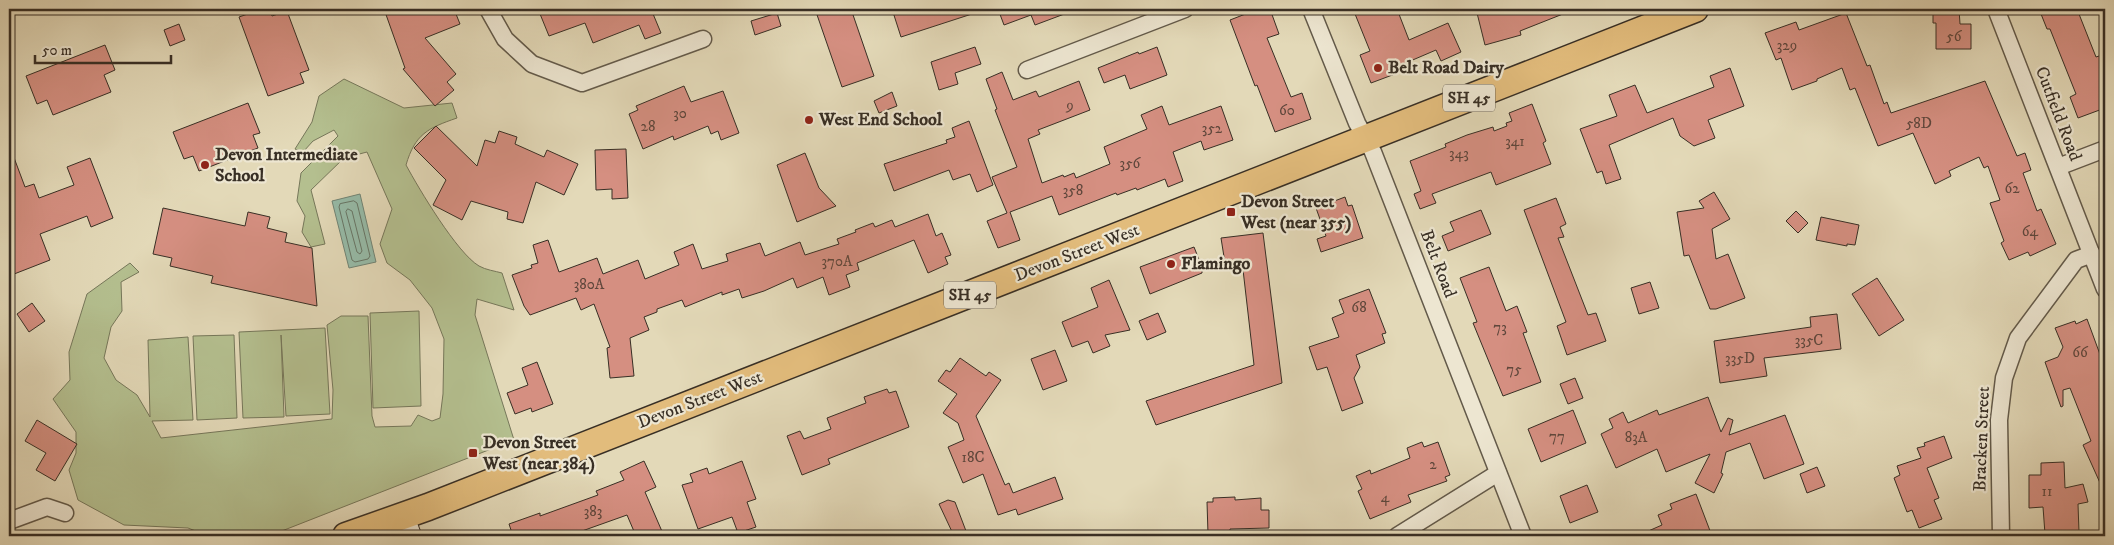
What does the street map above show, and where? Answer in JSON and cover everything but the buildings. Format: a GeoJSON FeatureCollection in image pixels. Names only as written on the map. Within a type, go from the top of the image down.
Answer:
{"type":"FeatureCollection","features":[{"type":"Feature","properties":{"kind":"main road","name":"Devon Street West"},"geometry":{"type":"LineString","coordinates":[[346,536],[405,527],[1366,139],[1694,9]]}},
{"type":"Feature","properties":{"kind":"street"},"geometry":{"type":"LineString","coordinates":[[488,9],[504,39],[532,64],[582,83],[703,39]]}},
{"type":"Feature","properties":{"kind":"street"},"geometry":{"type":"LineString","coordinates":[[1027,70],[1185,9]]}},
{"type":"Feature","properties":{"kind":"street","name":"Belt Road"},"geometry":{"type":"LineString","coordinates":[[1311,9],[1349,103],[1376,161],[1522,536]]}},
{"type":"Feature","properties":{"kind":"street","name":"Cutfield Road"},"geometry":{"type":"LineString","coordinates":[[1996,9],[2105,289]]}},
{"type":"Feature","properties":{"kind":"street"},"geometry":{"type":"LineString","coordinates":[[2058,167],[2105,149]]}},
{"type":"Feature","properties":{"kind":"street","name":"Bracken Street"},"geometry":{"type":"LineString","coordinates":[[2001,536],[1999,420],[2004,378],[2018,338],[2076,260],[2092,254]]}},
{"type":"Feature","properties":{"kind":"street"},"geometry":{"type":"LineString","coordinates":[[1397,536],[1498,473]]}},
{"type":"Feature","properties":{"kind":"street"},"geometry":{"type":"LineString","coordinates":[[9,521],[47,507],[65,513]]}},
{"type":"Feature","properties":{"kind":"shaded area"},"geometry":{"type":"Polygon","coordinates":[[[344,79],[404,108],[452,103],[457,118],[430,129],[418,139],[406,165],[439,220],[460,248],[479,266],[502,273],[514,310],[477,299],[475,315],[514,440],[269,536],[208,536],[188,528],[124,525],[78,500],[69,470],[76,453],[76,432],[53,399],[70,380],[69,352],[87,294],[130,263],[139,272],[121,282],[122,311],[111,327],[104,358],[116,380],[137,395],[150,417],[148,340],[188,337],[193,420],[152,421],[161,438],[332,419],[333,390],[327,325],[341,316],[368,316],[372,416],[375,427],[411,426],[418,415],[432,421],[440,418],[443,394],[444,339],[432,308],[410,280],[387,263],[380,244],[392,209],[367,152],[344,158],[311,190],[325,244],[311,247],[302,232],[305,216],[297,201],[301,173],[338,136],[334,130],[313,141],[303,152],[295,149],[312,122],[319,96],[344,79]]]}},
{"type":"Feature","properties":{"kind":"shaded area"},"geometry":{"type":"Polygon","coordinates":[[[419,311],[421,406],[373,408],[370,313],[419,311]]]}},
{"type":"Feature","properties":{"kind":"shaded area"},"geometry":{"type":"Polygon","coordinates":[[[325,328],[330,414],[286,416],[281,335],[284,417],[243,418],[239,332],[325,328]]]}},
{"type":"Feature","properties":{"kind":"shaded area"},"geometry":{"type":"Polygon","coordinates":[[[234,335],[237,418],[197,420],[193,336],[234,335]]]}},
{"type":"Feature","properties":{"kind":"water"},"geometry":{"type":"Polygon","coordinates":[[[360,194],[376,262],[349,268],[332,201],[360,194]]]}},
{"type":"Feature","properties":{"kind":"place","name":"Belt Road Dairy"},"geometry":{"type":"Point","coordinates":[1378,68]}},
{"type":"Feature","properties":{"kind":"place","name":"West End School"},"geometry":{"type":"Point","coordinates":[809,120]}},
{"type":"Feature","properties":{"kind":"place","name":"Devon Intermediate School"},"geometry":{"type":"Point","coordinates":[205,165]}},
{"type":"Feature","properties":{"kind":"place","name":"Devon Street West (near 355)"},"geometry":{"type":"Point","coordinates":[1231,212]}},
{"type":"Feature","properties":{"kind":"place","name":"Flamingo"},"geometry":{"type":"Point","coordinates":[1171,264]}},
{"type":"Feature","properties":{"kind":"place","name":"Devon Street West (near 384)"},"geometry":{"type":"Point","coordinates":[473,453]}}]}
